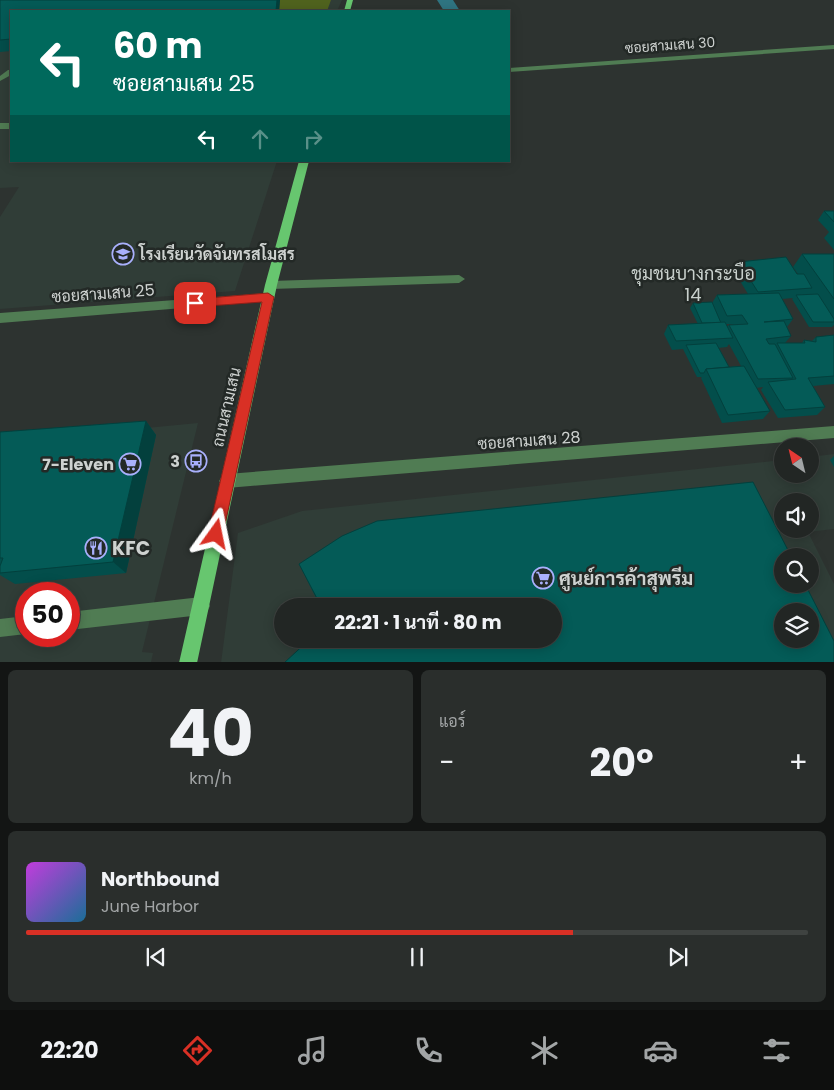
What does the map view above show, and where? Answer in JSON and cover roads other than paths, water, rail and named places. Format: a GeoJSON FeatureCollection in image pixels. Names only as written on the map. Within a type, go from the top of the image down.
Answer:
{"type":"FeatureCollection","features":[{"type":"Feature","properties":{"kind":"main road","name":"ถนนสามเสน"},"geometry":{"type":"LineString","coordinates":[[188,662],[270,291],[304,162]]}},
{"type":"Feature","properties":{"kind":"street","name":"ซอยสามเสน 30"},"geometry":{"type":"LineString","coordinates":[[510,70],[834,47]]}},
{"type":"Feature","properties":{"kind":"street","name":"ซอยสามเสน 25"},"geometry":{"type":"LineString","coordinates":[[0,318],[270,291],[459,279]]}},
{"type":"Feature","properties":{"kind":"street","name":"ซอยสามเสน 28"},"geometry":{"type":"LineString","coordinates":[[227,481],[834,432]]}},
{"type":"Feature","properties":{"kind":"street"},"geometry":{"type":"LineString","coordinates":[[80,620],[200,606]]}},
{"type":"Feature","properties":{"kind":"street"},"geometry":{"type":"LineString","coordinates":[[0,628],[15,627]]}},
{"type":"Feature","properties":{"kind":"waterway"},"geometry":{"type":"LineString","coordinates":[[445,0],[451,10]]}},
{"type":"Feature","properties":{"kind":"place","name":"โรงเรียนวัดจันทรสโมสร"},"geometry":{"type":"Point","coordinates":[123,254]}},
{"type":"Feature","properties":{"kind":"place","name":"3"},"geometry":{"type":"Point","coordinates":[196,461]}},
{"type":"Feature","properties":{"kind":"place","name":"7-Eleven"},"geometry":{"type":"Point","coordinates":[130,464]}},
{"type":"Feature","properties":{"kind":"place","name":"KFC"},"geometry":{"type":"Point","coordinates":[96,548]}},
{"type":"Feature","properties":{"kind":"place","name":"ศูนย์การค้าสุพรีม"},"geometry":{"type":"Point","coordinates":[543,578]}},
{"type":"Feature","properties":{"kind":"district","name":"ชุมชนบางกระบือ 14"},"geometry":{"type":"Point","coordinates":[693,284]}}]}
